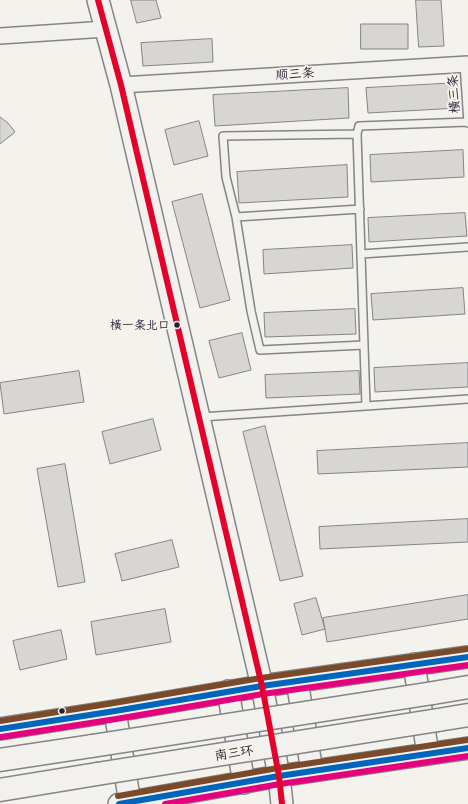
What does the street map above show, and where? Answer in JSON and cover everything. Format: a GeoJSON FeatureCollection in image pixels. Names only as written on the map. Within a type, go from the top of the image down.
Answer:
{"type":"FeatureCollection","features":[{"type":"Feature","properties":{"kind":"highway"},"geometry":{"type":"LineString","coordinates":[[0,760],[468,687]]}},
{"type":"Feature","properties":{"kind":"highway","name":"南三环"},"geometry":{"type":"LineString","coordinates":[[0,790],[468,715]]}},
{"type":"Feature","properties":{"kind":"street"},"geometry":{"type":"LineString","coordinates":[[98,0],[121,85],[262,686],[279,776],[282,804]]}},
{"type":"Feature","properties":{"kind":"street"},"geometry":{"type":"LineString","coordinates":[[0,36],[106,29]]}},
{"type":"Feature","properties":{"kind":"street","name":"顺三条"},"geometry":{"type":"LineString","coordinates":[[121,85],[466,64]]}},
{"type":"Feature","properties":{"kind":"street"},"geometry":{"type":"LineString","coordinates":[[0,729],[262,686],[468,657]]}},
{"type":"Feature","properties":{"kind":"street"},"geometry":{"type":"LineString","coordinates":[[414,664],[428,754]]}},
{"type":"Feature","properties":{"kind":"street"},"geometry":{"type":"LineString","coordinates":[[297,681],[312,771]]}},
{"type":"Feature","properties":{"kind":"street"},"geometry":{"type":"LineString","coordinates":[[228,692],[244,783]]}},
{"type":"Feature","properties":{"kind":"street"},"geometry":{"type":"LineString","coordinates":[[115,711],[125,803],[279,776],[468,748]]}},
{"type":"Feature","properties":{"kind":"lane","name":"横三条"},"geometry":{"type":"LineString","coordinates":[[466,64],[468,122]]}},
{"type":"Feature","properties":{"kind":"lane"},"geometry":{"type":"LineString","coordinates":[[366,406],[357,134],[359,126],[468,122]]}},
{"type":"Feature","properties":{"kind":"lane"},"geometry":{"type":"LineString","coordinates":[[357,134],[223,136],[226,177],[236,217],[251,311],[260,350],[364,345]]}},
{"type":"Feature","properties":{"kind":"lane"},"geometry":{"type":"LineString","coordinates":[[236,217],[360,209]]}},
{"type":"Feature","properties":{"kind":"lane"},"geometry":{"type":"LineString","coordinates":[[361,254],[468,247]]}},
{"type":"Feature","properties":{"kind":"lane"},"geometry":{"type":"LineString","coordinates":[[199,417],[468,399]]}},
{"type":"Feature","properties":{"kind":"building"},"geometry":{"type":"Polygon","coordinates":[[[131,0],[156,0],[161,18],[137,23],[131,0]]]}},
{"type":"Feature","properties":{"kind":"building"},"geometry":{"type":"Polygon","coordinates":[[[416,0],[441,0],[444,46],[419,47],[416,0]]]}},
{"type":"Feature","properties":{"kind":"building"},"geometry":{"type":"Polygon","coordinates":[[[361,24],[408,24],[408,49],[361,49],[361,24]]]}},
{"type":"Feature","properties":{"kind":"building"},"geometry":{"type":"Polygon","coordinates":[[[212,39],[213,62],[143,66],[141,43],[212,39]]]}},
{"type":"Feature","properties":{"kind":"building"},"geometry":{"type":"Polygon","coordinates":[[[458,83],[459,108],[368,113],[366,88],[458,83]]]}},
{"type":"Feature","properties":{"kind":"building"},"geometry":{"type":"Polygon","coordinates":[[[348,88],[349,118],[215,126],[213,95],[348,88]]]}},
{"type":"Feature","properties":{"kind":"building"},"geometry":{"type":"Polygon","coordinates":[[[0,117],[8,123],[15,132],[0,144],[0,117]]]}},
{"type":"Feature","properties":{"kind":"building"},"geometry":{"type":"Polygon","coordinates":[[[199,121],[208,156],[174,165],[165,130],[199,121]]]}},
{"type":"Feature","properties":{"kind":"building"},"geometry":{"type":"Polygon","coordinates":[[[463,150],[464,177],[371,182],[370,155],[463,150]]]}},
{"type":"Feature","properties":{"kind":"building"},"geometry":{"type":"Polygon","coordinates":[[[347,165],[348,197],[239,203],[237,172],[347,165]]]}},
{"type":"Feature","properties":{"kind":"building"},"geometry":{"type":"Polygon","coordinates":[[[202,194],[230,300],[200,308],[172,202],[202,194]]]}},
{"type":"Feature","properties":{"kind":"building"},"geometry":{"type":"Polygon","coordinates":[[[465,213],[467,236],[369,242],[368,218],[465,213]]]}},
{"type":"Feature","properties":{"kind":"building"},"geometry":{"type":"Polygon","coordinates":[[[352,245],[353,268],[264,274],[263,250],[352,245]]]}},
{"type":"Feature","properties":{"kind":"building"},"geometry":{"type":"Polygon","coordinates":[[[463,288],[465,314],[373,320],[371,294],[463,288]]]}},
{"type":"Feature","properties":{"kind":"building"},"geometry":{"type":"Polygon","coordinates":[[[355,309],[356,334],[265,337],[264,313],[355,309]]]}},
{"type":"Feature","properties":{"kind":"building"},"geometry":{"type":"Polygon","coordinates":[[[242,333],[251,370],[219,378],[209,341],[242,333]]]}},
{"type":"Feature","properties":{"kind":"building"},"geometry":{"type":"Polygon","coordinates":[[[468,363],[468,387],[375,392],[374,368],[468,363]]]}},
{"type":"Feature","properties":{"kind":"building"},"geometry":{"type":"Polygon","coordinates":[[[79,371],[84,402],[4,414],[0,383],[79,371]]]}},
{"type":"Feature","properties":{"kind":"building"},"geometry":{"type":"Polygon","coordinates":[[[359,371],[360,394],[266,398],[265,375],[359,371]]]}},
{"type":"Feature","properties":{"kind":"building"},"geometry":{"type":"Polygon","coordinates":[[[153,419],[161,450],[110,464],[102,432],[153,419]]]}},
{"type":"Feature","properties":{"kind":"building"},"geometry":{"type":"Polygon","coordinates":[[[265,426],[303,576],[280,581],[243,432],[265,426]]]}},
{"type":"Feature","properties":{"kind":"building"},"geometry":{"type":"Polygon","coordinates":[[[468,443],[468,467],[318,474],[317,451],[468,443]]]}},
{"type":"Feature","properties":{"kind":"building"},"geometry":{"type":"Polygon","coordinates":[[[65,464],[85,582],[58,587],[37,469],[65,464]]]}},
{"type":"Feature","properties":{"kind":"building"},"geometry":{"type":"Polygon","coordinates":[[[468,519],[468,542],[320,549],[319,527],[468,519]]]}},
{"type":"Feature","properties":{"kind":"building"},"geometry":{"type":"Polygon","coordinates":[[[172,540],[179,567],[122,581],[115,554],[172,540]]]}},
{"type":"Feature","properties":{"kind":"building"},"geometry":{"type":"Polygon","coordinates":[[[468,595],[468,619],[327,642],[323,618],[468,595]]]}},
{"type":"Feature","properties":{"kind":"building"},"geometry":{"type":"Polygon","coordinates":[[[316,598],[325,629],[302,635],[294,604],[316,598]]]}},
{"type":"Feature","properties":{"kind":"building"},"geometry":{"type":"Polygon","coordinates":[[[165,609],[171,642],[96,655],[91,622],[165,609]]]}},
{"type":"Feature","properties":{"kind":"building"},"geometry":{"type":"Polygon","coordinates":[[[61,630],[67,659],[20,670],[13,641],[61,630]]]}},
{"type":"Feature","properties":{"kind":"transit line"},"geometry":{"type":"LineString","coordinates":[[98,0],[121,85],[262,686],[279,776],[282,804]]}},
{"type":"Feature","properties":{"kind":"transit line"},"geometry":{"type":"LineString","coordinates":[[0,721],[261,678],[467,649]]}},
{"type":"Feature","properties":{"kind":"transit line"},"geometry":{"type":"LineString","coordinates":[[0,729],[262,686],[468,657]]}},
{"type":"Feature","properties":{"kind":"transit line"},"geometry":{"type":"LineString","coordinates":[[1,737],[263,694],[468,665]]}},
{"type":"Feature","properties":{"kind":"transit line"},"geometry":{"type":"LineString","coordinates":[[118,796],[278,768],[467,740]]}},
{"type":"Feature","properties":{"kind":"transit line"},"geometry":{"type":"LineString","coordinates":[[119,804],[279,776],[468,748]]}},
{"type":"Feature","properties":{"kind":"transit line"},"geometry":{"type":"LineString","coordinates":[[165,804],[280,784],[468,756]]}},
{"type":"Feature","properties":{"kind":"place","name":"横一条北口"},"geometry":{"type":"Point","coordinates":[177,325]}}]}
